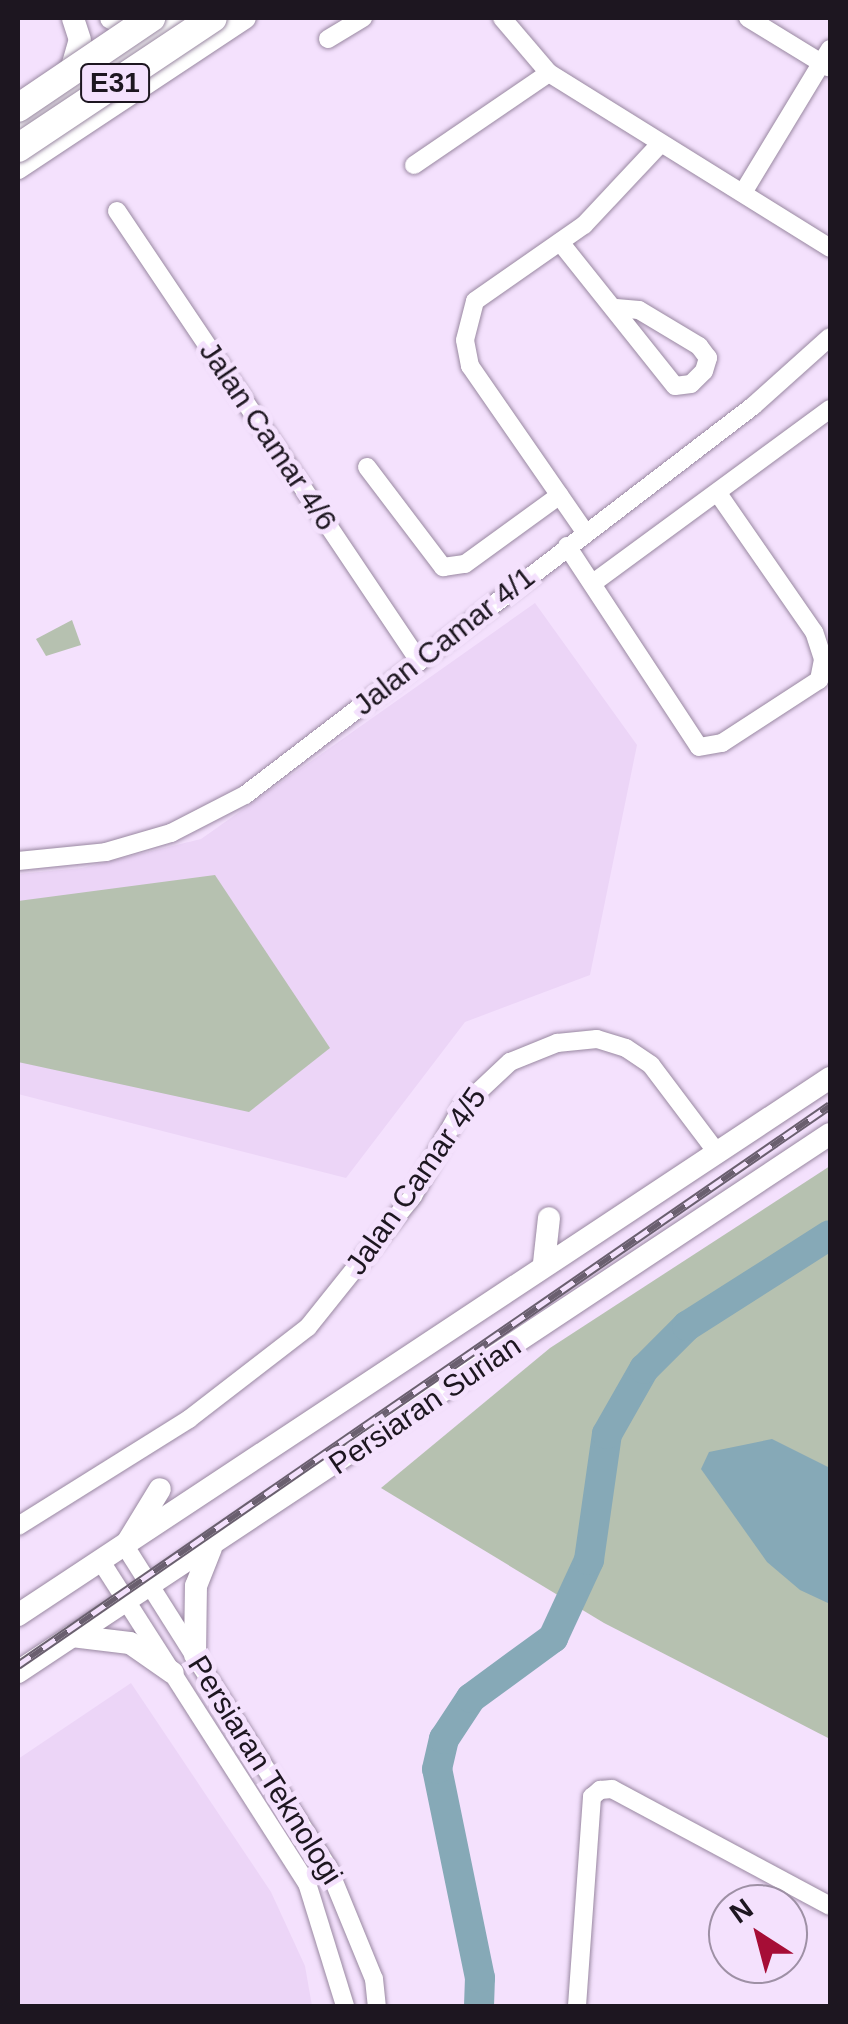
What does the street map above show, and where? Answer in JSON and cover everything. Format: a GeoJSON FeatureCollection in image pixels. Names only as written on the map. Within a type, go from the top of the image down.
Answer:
{"type":"FeatureCollection","features":[{"type":"Feature","properties":{"kind":"highway","name":"E31"},"geometry":{"type":"LineString","coordinates":[[18,108],[155,18]]}},
{"type":"Feature","properties":{"kind":"highway","name":"E31"},"geometry":{"type":"LineString","coordinates":[[18,152],[213,18]]}},
{"type":"Feature","properties":{"kind":"main road"},"geometry":{"type":"LineString","coordinates":[[18,122],[69,76],[80,40],[74,18]]}},
{"type":"Feature","properties":{"kind":"main road"},"geometry":{"type":"LineString","coordinates":[[111,18],[132,26],[155,18]]}},
{"type":"Feature","properties":{"kind":"main road"},"geometry":{"type":"LineString","coordinates":[[18,122],[121,62],[180,18]]}},
{"type":"Feature","properties":{"kind":"main road"},"geometry":{"type":"LineString","coordinates":[[121,62],[154,63],[222,18]]}},
{"type":"Feature","properties":{"kind":"main road"},"geometry":{"type":"LineString","coordinates":[[18,168],[245,18]]}},
{"type":"Feature","properties":{"kind":"main road"},"geometry":{"type":"LineString","coordinates":[[18,152],[102,96],[121,62]]}},
{"type":"Feature","properties":{"kind":"main road","name":"Persiaran Surian"},"geometry":{"type":"LineString","coordinates":[[18,1615],[830,1078]]}},
{"type":"Feature","properties":{"kind":"main road","name":"Persiaran Surian"},"geometry":{"type":"LineString","coordinates":[[18,1672],[830,1134]]}},
{"type":"Feature","properties":{"kind":"main road"},"geometry":{"type":"LineString","coordinates":[[544,1264],[549,1218]]}},
{"type":"Feature","properties":{"kind":"main road"},"geometry":{"type":"LineString","coordinates":[[126,1546],[160,1489]]}},
{"type":"Feature","properties":{"kind":"main road"},"geometry":{"type":"LineString","coordinates":[[195,1655],[196,1586],[212,1545]]}},
{"type":"Feature","properties":{"kind":"main road"},"geometry":{"type":"LineString","coordinates":[[72,1636],[130,1643],[173,1673]]}},
{"type":"Feature","properties":{"kind":"street"},"geometry":{"type":"LineString","coordinates":[[74,18],[121,62]]}},
{"type":"Feature","properties":{"kind":"street"},"geometry":{"type":"LineString","coordinates":[[102,18],[121,62]]}},
{"type":"Feature","properties":{"kind":"street"},"geometry":{"type":"LineString","coordinates":[[328,40],[363,18]]}},
{"type":"Feature","properties":{"kind":"street"},"geometry":{"type":"LineString","coordinates":[[502,18],[549,73],[830,248]]}},
{"type":"Feature","properties":{"kind":"street"},"geometry":{"type":"LineString","coordinates":[[744,192],[828,60],[748,18]]}},
{"type":"Feature","properties":{"kind":"street"},"geometry":{"type":"LineString","coordinates":[[414,165],[549,73]]}},
{"type":"Feature","properties":{"kind":"street"},"geometry":{"type":"LineString","coordinates":[[585,532],[470,366],[465,340],[475,301],[610,202],[660,144]]}},
{"type":"Feature","properties":{"kind":"street","name":"Jalan Camar 4/6"},"geometry":{"type":"LineString","coordinates":[[117,210],[419,661]]}},
{"type":"Feature","properties":{"kind":"street"},"geometry":{"type":"LineString","coordinates":[[560,242],[674,386],[691,384],[704,370],[708,358],[699,346],[639,310],[616,308]]}},
{"type":"Feature","properties":{"kind":"street","name":"Jalan Camar 4/1"},"geometry":{"type":"LineString","coordinates":[[18,861],[106,852],[210,814],[245,795],[753,406],[830,337]]}},
{"type":"Feature","properties":{"kind":"street"},"geometry":{"type":"LineString","coordinates":[[593,583],[720,496],[830,409]]}},
{"type":"Feature","properties":{"kind":"street"},"geometry":{"type":"LineString","coordinates":[[366,467],[443,567],[465,564],[560,495]]}},
{"type":"Feature","properties":{"kind":"street"},"geometry":{"type":"LineString","coordinates":[[567,546],[698,746],[722,743],[807,689],[823,668],[814,632],[720,496]]}},
{"type":"Feature","properties":{"kind":"street","name":"Jalan Camar 4/5"},"geometry":{"type":"LineString","coordinates":[[18,1526],[188,1419],[308,1327],[413,1196],[462,1107],[510,1062],[557,1043],[597,1039],[626,1048],[651,1065],[718,1154]]}},
{"type":"Feature","properties":{"kind":"street","name":"Persiaran Teknologi"},"geometry":{"type":"LineString","coordinates":[[126,1546],[328,1867],[374,1979],[377,2006]]}},
{"type":"Feature","properties":{"kind":"street","name":"Persiaran Teknologi"},"geometry":{"type":"LineString","coordinates":[[102,1563],[307,1883],[345,2006]]}},
{"type":"Feature","properties":{"kind":"street"},"geometry":{"type":"LineString","coordinates":[[577,2006],[592,1796],[600,1790],[612,1789],[830,1906]]}},
{"type":"Feature","properties":{"kind":"shaded area"},"geometry":{"type":"Polygon","coordinates":[[[535,603],[637,745],[590,975],[465,1022],[346,1178],[18,1094],[18,874],[82,868],[201,839],[535,603]]]}},
{"type":"Feature","properties":{"kind":"shaded area"},"geometry":{"type":"Polygon","coordinates":[[[131,1683],[271,1892],[305,1966],[312,2006],[18,2006],[18,1759],[131,1683]]]}},
{"type":"Feature","properties":{"kind":"green space"},"geometry":{"type":"Polygon","coordinates":[[[72,620],[81,645],[46,656],[36,639],[72,620]]]}},
{"type":"Feature","properties":{"kind":"green space"},"geometry":{"type":"Polygon","coordinates":[[[215,875],[330,1048],[249,1112],[18,1062],[18,901],[215,875]]]}},
{"type":"Feature","properties":{"kind":"green space"},"geometry":{"type":"Polygon","coordinates":[[[830,1166],[830,1739],[604,1623],[381,1488],[550,1348],[830,1166]]]}},
{"type":"Feature","properties":{"kind":"water"},"geometry":{"type":"Polygon","coordinates":[[[772,1439],[830,1468],[830,1604],[800,1590],[767,1562],[701,1469],[709,1452],[772,1439]]]}},
{"type":"Feature","properties":{"kind":"waterway"},"geometry":{"type":"LineString","coordinates":[[479,2006],[480,1978],[437,1769],[444,1739],[471,1698],[553,1638],[589,1560],[607,1434],[644,1369],[687,1326],[830,1235]]}},
{"type":"Feature","properties":{"kind":"railway"},"geometry":{"type":"LineString","coordinates":[[18,1665],[830,1105]]}}]}
